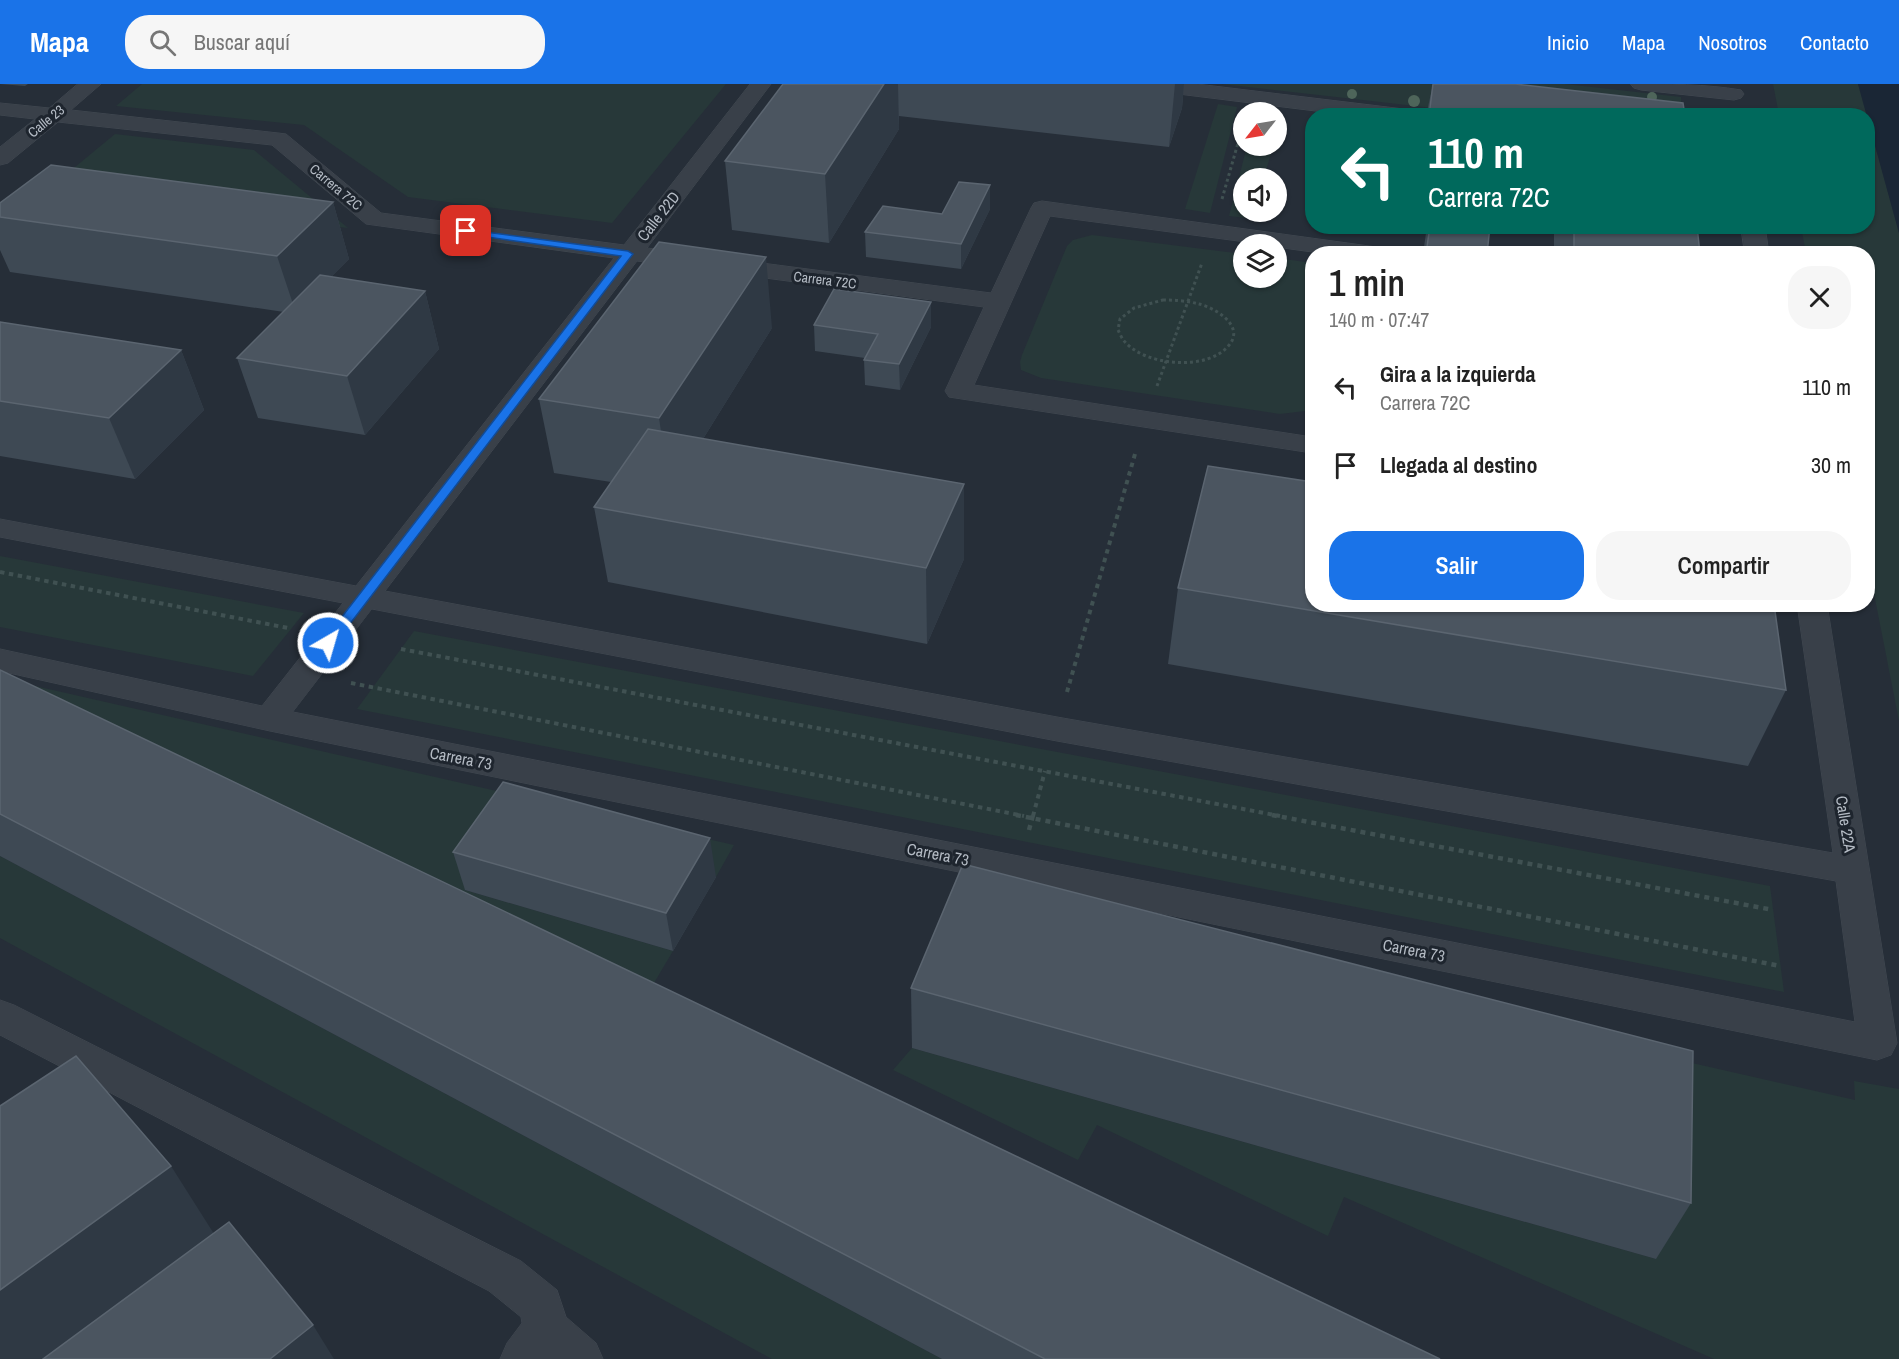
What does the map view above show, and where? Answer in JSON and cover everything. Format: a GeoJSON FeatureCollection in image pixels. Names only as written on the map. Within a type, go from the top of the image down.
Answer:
{"type":"FeatureCollection","features":[{"type":"Feature","properties":{"kind":"street","name":"Calle 23"},"geometry":{"type":"LineString","coordinates":[[0,158],[91,84]]}},
{"type":"Feature","properties":{"kind":"street","name":"Calle 22D"},"geometry":{"type":"LineString","coordinates":[[270,719],[761,84]]}},
{"type":"Feature","properties":{"kind":"street"},"geometry":{"type":"LineString","coordinates":[[1146,84],[1346,108]]}},
{"type":"Feature","properties":{"kind":"street"},"geometry":{"type":"LineString","coordinates":[[1641,84],[1733,89],[1736,108]]}},
{"type":"Feature","properties":{"kind":"street","name":"Carrera 72C"},"geometry":{"type":"LineString","coordinates":[[0,109],[56,113],[278,139],[374,219],[999,302]]}},
{"type":"Feature","properties":{"kind":"street"},"geometry":{"type":"LineString","coordinates":[[1305,444],[958,391],[1042,207],[1325,246]]}},
{"type":"Feature","properties":{"kind":"street"},"geometry":{"type":"LineString","coordinates":[[0,528],[1057,729],[1853,870]]}},
{"type":"Feature","properties":{"kind":"street","name":"Calle 22A"},"geometry":{"type":"LineString","coordinates":[[1813,612],[1877,1044]]}},
{"type":"Feature","properties":{"kind":"street","name":"Carrera 73"},"geometry":{"type":"LineString","coordinates":[[0,660],[270,719],[1877,1044]]}},
{"type":"Feature","properties":{"kind":"street"},"geometry":{"type":"LineString","coordinates":[[0,1016],[505,1276],[541,1305],[535,1344],[580,1359]]}},
{"type":"Feature","properties":{"kind":"path"},"geometry":{"type":"LineString","coordinates":[[1221,202],[1234,156]]}},
{"type":"Feature","properties":{"kind":"path"},"geometry":{"type":"LineString","coordinates":[[1153,395],[1203,259]]}},
{"type":"Feature","properties":{"kind":"path"},"geometry":{"type":"LineString","coordinates":[[1163,300],[1188,301],[1216,310],[1228,320],[1234,330],[1233,341],[1226,350],[1196,362],[1166,361],[1139,354],[1126,346],[1118,336],[1116,326],[1121,316],[1131,308],[1163,300]]}},
{"type":"Feature","properties":{"kind":"path"},"geometry":{"type":"LineString","coordinates":[[1017,870],[1138,444]]}},
{"type":"Feature","properties":{"kind":"path"},"geometry":{"type":"LineString","coordinates":[[0,572],[291,628]]}},
{"type":"Feature","properties":{"kind":"path"},"geometry":{"type":"LineString","coordinates":[[401,649],[1773,910]]}},
{"type":"Feature","properties":{"kind":"path"},"geometry":{"type":"LineString","coordinates":[[374,687],[1780,966]]}},
{"type":"Feature","properties":{"kind":"shaded area"},"geometry":{"type":"Polygon","coordinates":[[[142,84],[726,84],[612,223],[408,197],[304,125],[116,106],[142,84]]]}},
{"type":"Feature","properties":{"kind":"shaded area"},"geometry":{"type":"Polygon","coordinates":[[[1222,84],[1565,84],[1681,97],[1682,108],[1433,108],[1222,84]]]}},
{"type":"Feature","properties":{"kind":"shaded area"},"geometry":{"type":"Polygon","coordinates":[[[1773,84],[1858,84],[1865,108],[1778,108],[1773,84]]]}},
{"type":"Feature","properties":{"kind":"shaded area"},"geometry":{"type":"Polygon","coordinates":[[[1218,104],[1233,106],[1233,123],[1210,213],[1185,209],[1218,104]]]}},
{"type":"Feature","properties":{"kind":"shaded area"},"geometry":{"type":"Polygon","coordinates":[[[115,134],[254,150],[348,228],[46,191],[115,134]]]}},
{"type":"Feature","properties":{"kind":"shaded area"},"geometry":{"type":"Polygon","coordinates":[[[1875,144],[1899,233],[1899,721],[1875,599],[1875,246],[1805,246],[1802,234],[1875,234],[1875,144]]]}},
{"type":"Feature","properties":{"kind":"shaded area"},"geometry":{"type":"Polygon","coordinates":[[[1244,156],[1270,156],[1267,168],[1241,168],[1244,156]]]}},
{"type":"Feature","properties":{"kind":"shaded area"},"geometry":{"type":"Polygon","coordinates":[[[1233,200],[1233,216],[1229,216],[1233,200]]]}},
{"type":"Feature","properties":{"kind":"shaded area"},"geometry":{"type":"Polygon","coordinates":[[[1092,235],[1233,253],[1233,288],[1287,288],[1287,259],[1305,262],[1305,411],[1280,414],[1041,378],[1021,370],[1022,355],[1067,246],[1073,240],[1092,235]]]}},
{"type":"Feature","properties":{"kind":"shaded area"},"geometry":{"type":"Polygon","coordinates":[[[0,556],[304,613],[253,676],[0,627],[0,556]]]}},
{"type":"Feature","properties":{"kind":"shaded area"},"geometry":{"type":"Polygon","coordinates":[[[414,631],[1770,886],[1784,992],[357,709],[414,631]]]}},
{"type":"Feature","properties":{"kind":"shaded area"},"geometry":{"type":"Polygon","coordinates":[[[0,678],[734,845],[716,877],[465,890],[673,951],[629,1025],[0,678]]]}},
{"type":"Feature","properties":{"kind":"shaded area"},"geometry":{"type":"Polygon","coordinates":[[[0,856],[942,1359],[772,1359],[0,938],[0,856]]]}},
{"type":"Feature","properties":{"kind":"shaded area"},"geometry":{"type":"Polygon","coordinates":[[[970,899],[1855,1100],[1854,1081],[1899,1089],[1899,1359],[1714,1359],[1344,1197],[1328,1236],[1097,1125],[1078,1160],[893,1070],[912,1048],[1656,1259],[970,899]]]}},
{"type":"Feature","properties":{"kind":"water"},"geometry":{"type":"Polygon","coordinates":[[[1858,84],[1899,84],[1899,233],[1875,146],[1875,108],[1865,108],[1858,84]]]}},
{"type":"Feature","properties":{"kind":"building"},"geometry":{"type":"Polygon","coordinates":[[[783,84],[884,84],[825,174],[725,161],[783,84]]]}},
{"type":"Feature","properties":{"kind":"building"},"geometry":{"type":"Polygon","coordinates":[[[1433,84],[1515,84],[1683,103],[1684,108],[1430,108],[1433,84]]]}},
{"type":"Feature","properties":{"kind":"building"},"geometry":{"type":"Polygon","coordinates":[[[51,165],[333,202],[277,256],[0,217],[0,203],[51,165]]]}},
{"type":"Feature","properties":{"kind":"building"},"geometry":{"type":"Polygon","coordinates":[[[959,182],[990,185],[961,244],[865,232],[883,206],[942,214],[959,182]]]}},
{"type":"Feature","properties":{"kind":"building"},"geometry":{"type":"Polygon","coordinates":[[[1429,234],[1489,234],[1488,246],[1427,246],[1429,234]]]}},
{"type":"Feature","properties":{"kind":"building"},"geometry":{"type":"Polygon","coordinates":[[[1574,234],[1698,234],[1699,246],[1574,246],[1574,234]]]}},
{"type":"Feature","properties":{"kind":"building"},"geometry":{"type":"Polygon","coordinates":[[[659,242],[766,257],[659,418],[539,399],[659,242]]]}},
{"type":"Feature","properties":{"kind":"building"},"geometry":{"type":"Polygon","coordinates":[[[320,275],[425,291],[347,376],[237,358],[320,275]]]}},
{"type":"Feature","properties":{"kind":"building"},"geometry":{"type":"Polygon","coordinates":[[[834,289],[931,302],[899,364],[864,360],[878,334],[814,325],[834,289]]]}},
{"type":"Feature","properties":{"kind":"building"},"geometry":{"type":"Polygon","coordinates":[[[0,322],[181,350],[109,418],[0,401],[0,322]]]}},
{"type":"Feature","properties":{"kind":"building"},"geometry":{"type":"Polygon","coordinates":[[[648,429],[964,484],[926,568],[594,507],[648,429]]]}},
{"type":"Feature","properties":{"kind":"building"},"geometry":{"type":"Polygon","coordinates":[[[1208,466],[1305,481],[1305,609],[1178,588],[1208,466]]]}},
{"type":"Feature","properties":{"kind":"building"},"geometry":{"type":"Polygon","coordinates":[[[1321,612],[1775,612],[1786,690],[1321,612]]]}},
{"type":"Feature","properties":{"kind":"building"},"geometry":{"type":"Polygon","coordinates":[[[0,670],[1440,1359],[1045,1359],[0,814],[0,670]]]}},
{"type":"Feature","properties":{"kind":"building"},"geometry":{"type":"Polygon","coordinates":[[[503,782],[710,838],[666,913],[453,852],[503,782]]]}},
{"type":"Feature","properties":{"kind":"building"},"geometry":{"type":"Polygon","coordinates":[[[963,864],[1693,1051],[1691,1203],[911,988],[963,864]]]}},
{"type":"Feature","properties":{"kind":"building"},"geometry":{"type":"Polygon","coordinates":[[[76,1056],[171,1166],[0,1290],[0,1106],[76,1056]]]}},
{"type":"Feature","properties":{"kind":"building"},"geometry":{"type":"Polygon","coordinates":[[[229,1222],[313,1325],[270,1359],[43,1359],[229,1222]]]}},
{"type":"Feature","properties":{"kind":"route"},"geometry":{"type":"LineString","coordinates":[[328,643],[628,254],[466,231]]}}]}
